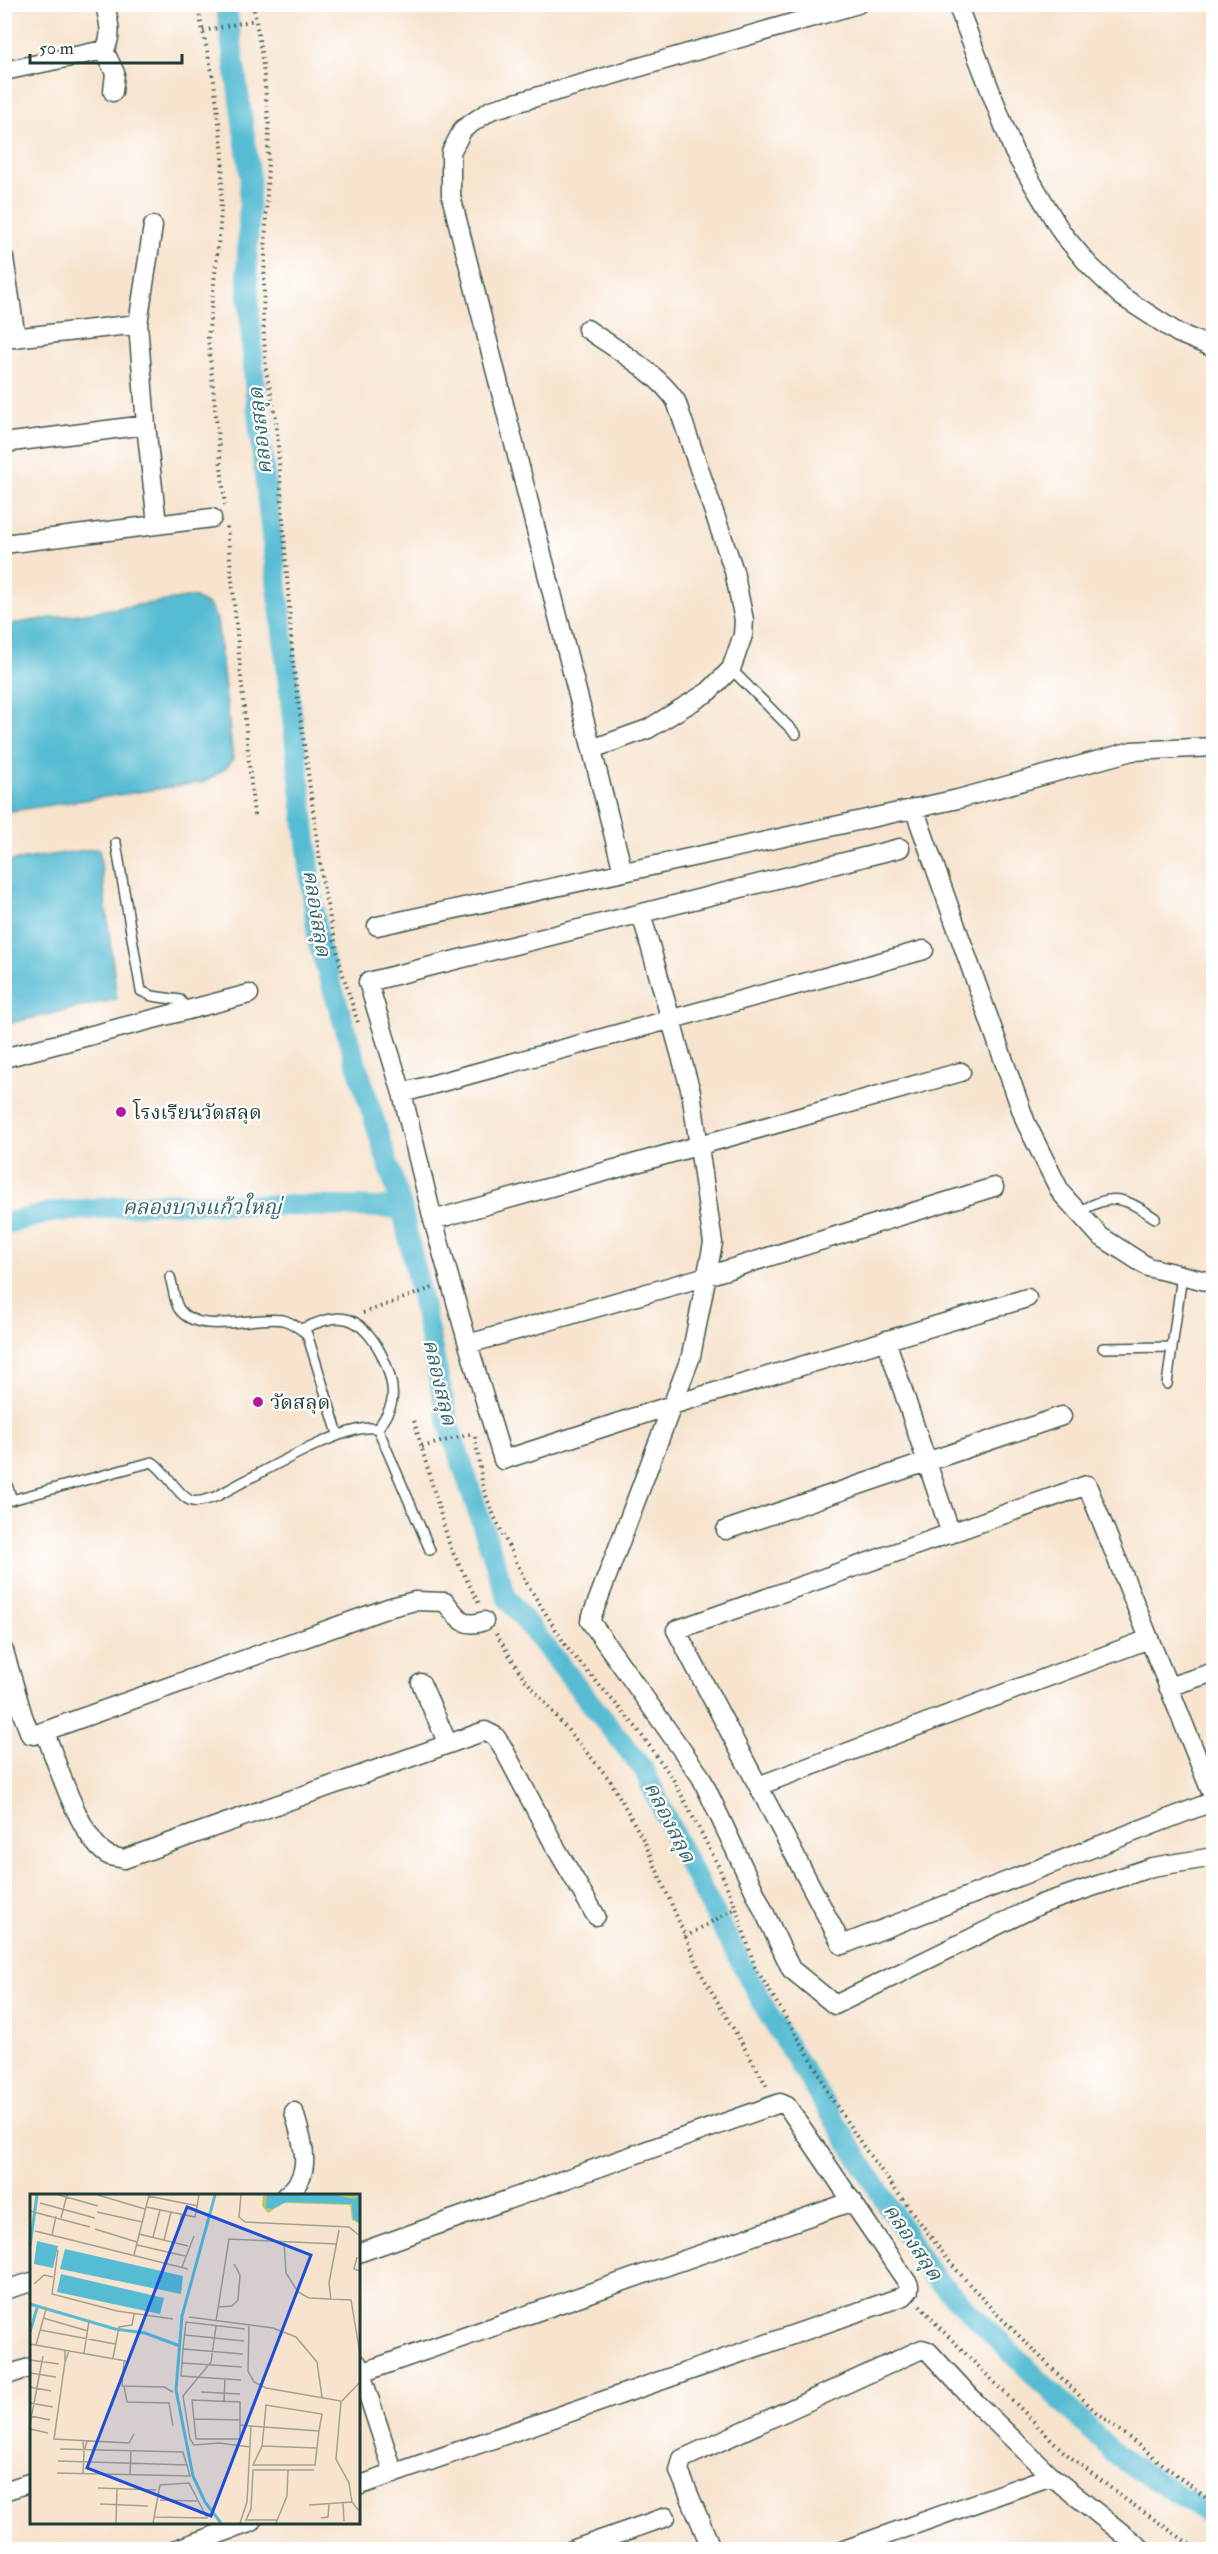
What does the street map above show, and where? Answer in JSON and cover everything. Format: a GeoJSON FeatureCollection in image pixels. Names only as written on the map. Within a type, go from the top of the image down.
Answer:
{"type":"FeatureCollection","features":[{"type":"Feature","properties":{"kind":"street"},"geometry":{"type":"LineString","coordinates":[[4,71],[104,50],[111,34],[105,4]]}},
{"type":"Feature","properties":{"kind":"street"},"geometry":{"type":"LineString","coordinates":[[623,872],[451,196],[451,152],[463,129],[491,111],[858,4]]}},
{"type":"Feature","properties":{"kind":"street"},"geometry":{"type":"LineString","coordinates":[[957,4],[1014,152],[1062,233],[1089,265],[1121,296],[1178,333],[1214,348]]}},
{"type":"Feature","properties":{"kind":"street"},"geometry":{"type":"LineString","coordinates":[[104,50],[115,73],[113,92]]}},
{"type":"Feature","properties":{"kind":"street"},"geometry":{"type":"LineString","coordinates":[[153,226],[138,324],[157,524]]}},
{"type":"Feature","properties":{"kind":"street"},"geometry":{"type":"LineString","coordinates":[[4,258],[10,339],[138,324]]}},
{"type":"Feature","properties":{"kind":"street"},"geometry":{"type":"LineString","coordinates":[[587,329],[670,393],[682,417],[739,593],[744,620],[743,635],[731,669],[708,692],[648,729],[592,750]]}},
{"type":"Feature","properties":{"kind":"street"},"geometry":{"type":"LineString","coordinates":[[4,443],[146,425]]}},
{"type":"Feature","properties":{"kind":"street"},"geometry":{"type":"LineString","coordinates":[[4,544],[221,516]]}},
{"type":"Feature","properties":{"kind":"street"},"geometry":{"type":"LineString","coordinates":[[376,926],[958,799],[1132,751],[1214,747]]}},
{"type":"Feature","properties":{"kind":"street"},"geometry":{"type":"LineString","coordinates":[[914,808],[1026,1123],[1061,1193],[1100,1236],[1148,1267],[1214,1282]]}},
{"type":"Feature","properties":{"kind":"street"},"geometry":{"type":"LineString","coordinates":[[900,848],[368,982],[402,1093],[433,1220],[503,1460],[672,1405],[1027,1298]]}},
{"type":"Feature","properties":{"kind":"street"},"geometry":{"type":"LineString","coordinates":[[641,914],[690,1092],[713,1243],[691,1356],[590,1621],[701,1778],[791,1969],[835,2005],[1041,1904],[1152,1867],[1214,1857]]}},
{"type":"Feature","properties":{"kind":"street"},"geometry":{"type":"LineString","coordinates":[[402,1093],[924,950]]}},
{"type":"Feature","properties":{"kind":"street"},"geometry":{"type":"LineString","coordinates":[[4,1058],[249,994]]}},
{"type":"Feature","properties":{"kind":"street"},"geometry":{"type":"LineString","coordinates":[[433,1220],[961,1072]]}},
{"type":"Feature","properties":{"kind":"street"},"geometry":{"type":"LineString","coordinates":[[468,1344],[707,1276],[994,1187]]}},
{"type":"Feature","properties":{"kind":"street"},"geometry":{"type":"LineString","coordinates":[[886,1340],[951,1534]]}},
{"type":"Feature","properties":{"kind":"street"},"geometry":{"type":"LineString","coordinates":[[726,1530],[1062,1416]]}},
{"type":"Feature","properties":{"kind":"street"},"geometry":{"type":"LineString","coordinates":[[1087,1485],[1214,1800],[842,1945],[676,1630],[951,1534],[1087,1485]]}},
{"type":"Feature","properties":{"kind":"street"},"geometry":{"type":"LineString","coordinates":[[4,1652],[23,1716],[30,1734],[34,1735],[390,1607],[415,1601],[445,1602],[466,1624],[474,1625],[487,1620]]}},
{"type":"Feature","properties":{"kind":"street"},"geometry":{"type":"LineString","coordinates":[[758,1786],[1149,1639]]}},
{"type":"Feature","properties":{"kind":"street"},"geometry":{"type":"LineString","coordinates":[[1168,1687],[1214,1672]]}},
{"type":"Feature","properties":{"kind":"street"},"geometry":{"type":"LineString","coordinates":[[421,1683],[448,1744]]}},
{"type":"Feature","properties":{"kind":"street"},"geometry":{"type":"LineString","coordinates":[[45,1732],[74,1807],[94,1842],[109,1855],[124,1859],[485,1731],[495,1737],[596,1916]]}},
{"type":"Feature","properties":{"kind":"street"},"geometry":{"type":"LineString","coordinates":[[360,2252],[780,2103],[787,2106],[853,2201],[908,2282],[909,2290],[904,2296],[360,2485]]}},
{"type":"Feature","properties":{"kind":"street"},"geometry":{"type":"LineString","coordinates":[[288,2194],[304,2174],[306,2157],[294,2112]]}},
{"type":"Feature","properties":{"kind":"street"},"geometry":{"type":"LineString","coordinates":[[394,2474],[360,2370],[853,2201]]}},
{"type":"Feature","properties":{"kind":"street"},"geometry":{"type":"LineString","coordinates":[[4,2290],[30,2283]]}},
{"type":"Feature","properties":{"kind":"street"},"geometry":{"type":"LineString","coordinates":[[711,2550],[680,2471],[682,2458],[754,2427],[915,2350],[928,2350],[978,2405],[1051,2476],[1143,2550]]}},
{"type":"Feature","properties":{"kind":"street"},"geometry":{"type":"LineString","coordinates":[[4,2376],[30,2368]]}},
{"type":"Feature","properties":{"kind":"street"},"geometry":{"type":"LineString","coordinates":[[844,2550],[1051,2476]]}},
{"type":"Feature","properties":{"kind":"street"},"geometry":{"type":"LineString","coordinates":[[4,2491],[30,2483]]}},
{"type":"Feature","properties":{"kind":"street"},"geometry":{"type":"LineString","coordinates":[[572,2550],[666,2517]]}},
{"type":"Feature","properties":{"kind":"street"},"geometry":{"type":"LineString","coordinates":[[174,2550],[249,2524]]}},
{"type":"Feature","properties":{"kind":"lane"},"geometry":{"type":"LineString","coordinates":[[731,669],[796,734]]}},
{"type":"Feature","properties":{"kind":"lane"},"geometry":{"type":"LineString","coordinates":[[116,843],[141,991],[152,996],[180,1000],[188,1010]]}},
{"type":"Feature","properties":{"kind":"lane"},"geometry":{"type":"LineString","coordinates":[[1079,1212],[1097,1202],[1116,1198],[1133,1203],[1155,1218]]}},
{"type":"Feature","properties":{"kind":"lane"},"geometry":{"type":"LineString","coordinates":[[1167,1383],[1182,1275]]}},
{"type":"Feature","properties":{"kind":"lane"},"geometry":{"type":"LineString","coordinates":[[170,1277],[178,1308],[191,1320],[216,1323],[282,1320],[307,1334],[338,1434]]}},
{"type":"Feature","properties":{"kind":"lane"},"geometry":{"type":"LineString","coordinates":[[301,1329],[327,1319],[344,1319],[352,1321],[376,1342],[388,1373],[393,1397],[378,1429]]}},
{"type":"Feature","properties":{"kind":"lane"},"geometry":{"type":"LineString","coordinates":[[1103,1348],[1172,1347]]}},
{"type":"Feature","properties":{"kind":"lane"},"geometry":{"type":"LineString","coordinates":[[4,1476],[8,1501],[152,1462],[160,1466],[184,1497],[192,1501],[200,1501],[215,1497],[338,1434],[371,1426],[378,1429],[430,1550]]}},
{"type":"Feature","properties":{"kind":"path"},"geometry":{"type":"LineString","coordinates":[[197,4],[218,111],[223,154],[220,227],[208,338],[221,516],[254,816]]}},
{"type":"Feature","properties":{"kind":"path"},"geometry":{"type":"LineString","coordinates":[[203,31],[255,20]]}},
{"type":"Feature","properties":{"kind":"path"},"geometry":{"type":"LineString","coordinates":[[362,1313],[426,1290]]}},
{"type":"Feature","properties":{"kind":"path"},"geometry":{"type":"LineString","coordinates":[[414,1421],[447,1541],[487,1620],[522,1677],[610,1780],[645,1843],[702,1975],[769,2090]]}},
{"type":"Feature","properties":{"kind":"path"},"geometry":{"type":"LineString","coordinates":[[422,1447],[474,1433]]}},
{"type":"Feature","properties":{"kind":"path"},"geometry":{"type":"LineString","coordinates":[[687,1936],[736,1908]]}},
{"type":"Feature","properties":{"kind":"path"},"geometry":{"type":"LineString","coordinates":[[918,2302],[937,2325],[1064,2452],[1125,2499],[1198,2550]]}},
{"type":"Feature","properties":{"kind":"water"},"geometry":{"type":"Polygon","coordinates":[[[193,597],[210,606],[217,620],[233,759],[226,768],[204,782],[5,812],[5,625],[193,597]]]}},
{"type":"Feature","properties":{"kind":"water"},"geometry":{"type":"Polygon","coordinates":[[[99,848],[117,999],[5,1024],[5,862],[99,848]]]}},
{"type":"Feature","properties":{"kind":"waterway","name":"คลองสลุด"},"geometry":{"type":"LineString","coordinates":[[226,4],[250,176],[247,270],[255,391],[318,942],[402,1208],[449,1426],[507,1598],[644,1770],[684,1856],[770,2017],[930,2273],[1118,2457],[1214,2517]]}},
{"type":"Feature","properties":{"kind":"waterway","name":"คลองบางแก้วใหญ่"},"geometry":{"type":"LineString","coordinates":[[4,1224],[53,1212],[163,1203],[402,1208]]}},
{"type":"Feature","properties":{"kind":"place","name":"โรงเรียนวัดสลุด"},"geometry":{"type":"Point","coordinates":[121,1112]}},
{"type":"Feature","properties":{"kind":"place","name":"วัดสลุด"},"geometry":{"type":"Point","coordinates":[258,1402]}}]}
